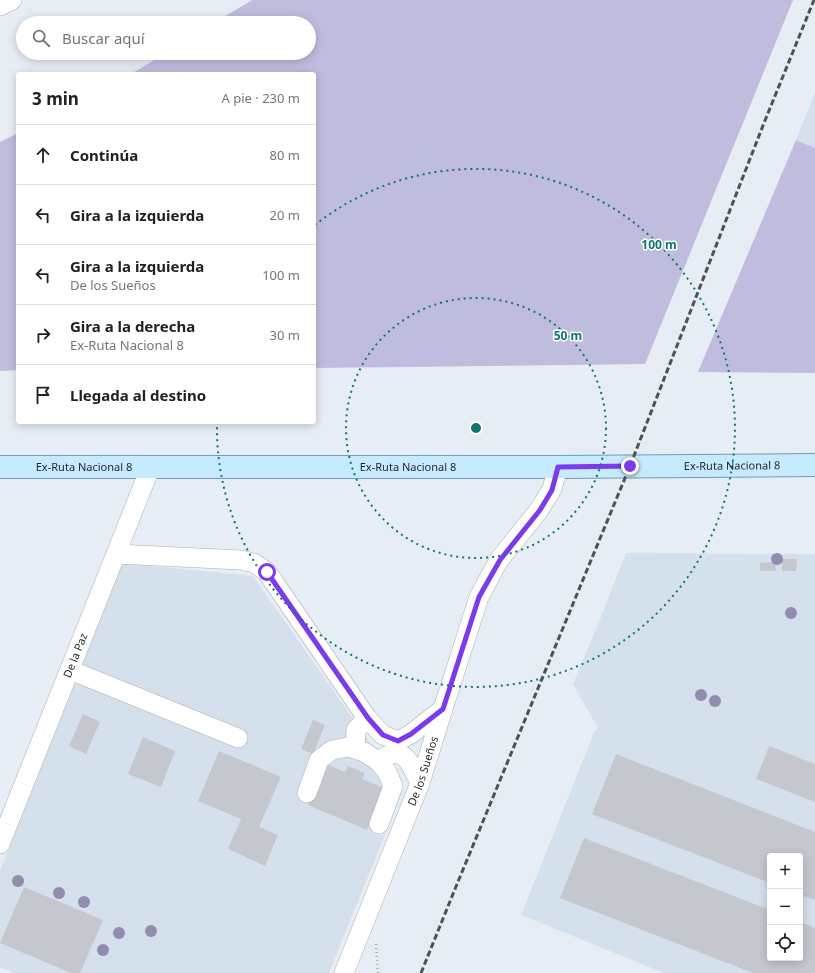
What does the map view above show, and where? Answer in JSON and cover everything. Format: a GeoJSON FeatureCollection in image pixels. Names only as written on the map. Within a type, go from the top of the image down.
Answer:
{"type":"FeatureCollection","features":[{"type":"Feature","properties":{"kind":"main road","name":"Ex-Ruta Nacional 8"},"geometry":{"type":"LineString","coordinates":[[0,467],[558,467],[815,465]]}},
{"type":"Feature","properties":{"kind":"street"},"geometry":{"type":"LineString","coordinates":[[0,6],[12,0]]}},
{"type":"Feature","properties":{"kind":"street","name":"De la Paz"},"geometry":{"type":"LineString","coordinates":[[0,844],[151,466]]}},
{"type":"Feature","properties":{"kind":"street","name":"De los Sueños"},"geometry":{"type":"LineString","coordinates":[[344,973],[420,782],[479,597],[500,560],[540,510],[552,490],[558,467]]}},
{"type":"Feature","properties":{"kind":"street"},"geometry":{"type":"LineString","coordinates":[[116,554],[240,560],[254,563],[267,572],[368,718],[383,735],[398,747],[407,758],[420,782]]}},
{"type":"Feature","properties":{"kind":"street"},"geometry":{"type":"LineString","coordinates":[[70,670],[238,738]]}},
{"type":"Feature","properties":{"kind":"street"},"geometry":{"type":"LineString","coordinates":[[378,761],[398,747],[411,734],[443,709]]}},
{"type":"Feature","properties":{"kind":"street"},"geometry":{"type":"LineString","coordinates":[[355,749],[356,730],[368,718]]}},
{"type":"Feature","properties":{"kind":"street"},"geometry":{"type":"LineString","coordinates":[[307,794],[319,760],[332,750],[348,747],[364,752],[378,761],[387,772],[393,786],[379,824]]}},
{"type":"Feature","properties":{"kind":"shaded area"},"geometry":{"type":"Polygon","coordinates":[[[252,0],[793,0],[645,364],[316,368],[316,72],[134,72],[154,60],[316,60],[316,16],[226,16],[252,0]]]}},
{"type":"Feature","properties":{"kind":"shaded area"},"geometry":{"type":"Polygon","coordinates":[[[815,93],[815,148],[796,140],[815,93]]]}},
{"type":"Feature","properties":{"kind":"shaded area"},"geometry":{"type":"Polygon","coordinates":[[[16,134],[16,370],[0,371],[0,142],[16,134]]]}},
{"type":"Feature","properties":{"kind":"shaded area"},"geometry":{"type":"Polygon","coordinates":[[[796,140],[815,148],[815,373],[698,372],[796,140]]]}},
{"type":"Feature","properties":{"kind":"shaded area"},"geometry":{"type":"Polygon","coordinates":[[[626,553],[815,554],[815,973],[664,973],[521,915],[595,730],[598,728],[573,684],[626,553]]]}},
{"type":"Feature","properties":{"kind":"shaded area"},"geometry":{"type":"Polygon","coordinates":[[[123,563],[253,576],[403,790],[329,973],[14,973],[0,967],[0,871],[123,563]]]}},
{"type":"Feature","properties":{"kind":"building"},"geometry":{"type":"Polygon","coordinates":[[[782,559],[797,559],[796,571],[782,571],[782,559]]]}},
{"type":"Feature","properties":{"kind":"building"},"geometry":{"type":"Polygon","coordinates":[[[775,562],[776,571],[760,571],[760,563],[775,562]]]}},
{"type":"Feature","properties":{"kind":"building"},"geometry":{"type":"Polygon","coordinates":[[[83,714],[100,722],[86,754],[69,746],[83,714]]]}},
{"type":"Feature","properties":{"kind":"building"},"geometry":{"type":"Polygon","coordinates":[[[313,720],[325,725],[313,754],[301,749],[313,720]]]}},
{"type":"Feature","properties":{"kind":"building"},"geometry":{"type":"Polygon","coordinates":[[[143,737],[175,751],[161,787],[128,774],[143,737]]]}},
{"type":"Feature","properties":{"kind":"building"},"geometry":{"type":"Polygon","coordinates":[[[769,746],[815,764],[815,802],[756,779],[769,746]]]}},
{"type":"Feature","properties":{"kind":"building"},"geometry":{"type":"Polygon","coordinates":[[[219,751],[281,777],[259,827],[278,835],[265,866],[228,849],[241,819],[198,801],[219,751]]]}},
{"type":"Feature","properties":{"kind":"building"},"geometry":{"type":"Polygon","coordinates":[[[616,754],[815,832],[815,900],[803,896],[803,853],[767,853],[767,882],[592,814],[616,754]]]}},
{"type":"Feature","properties":{"kind":"building"},"geometry":{"type":"Polygon","coordinates":[[[326,764],[345,772],[348,766],[365,773],[362,779],[384,788],[367,830],[308,805],[326,764]]]}},
{"type":"Feature","properties":{"kind":"building"},"geometry":{"type":"Polygon","coordinates":[[[584,838],[767,909],[767,961],[803,961],[803,923],[815,928],[815,973],[753,973],[560,898],[584,838]]]}},
{"type":"Feature","properties":{"kind":"building"},"geometry":{"type":"Polygon","coordinates":[[[24,887],[103,920],[80,973],[71,973],[0,943],[24,887]]]}},
{"type":"Feature","properties":{"kind":"railway"},"geometry":{"type":"LineString","coordinates":[[421,973],[630,466],[764,123],[814,0]]}},
{"type":"Feature","properties":{"kind":"route"},"geometry":{"type":"LineString","coordinates":[[267,572],[368,718],[383,735],[398,741],[411,734],[443,709],[479,597],[500,560],[540,510],[552,490],[558,467],[630,466]]}}]}
